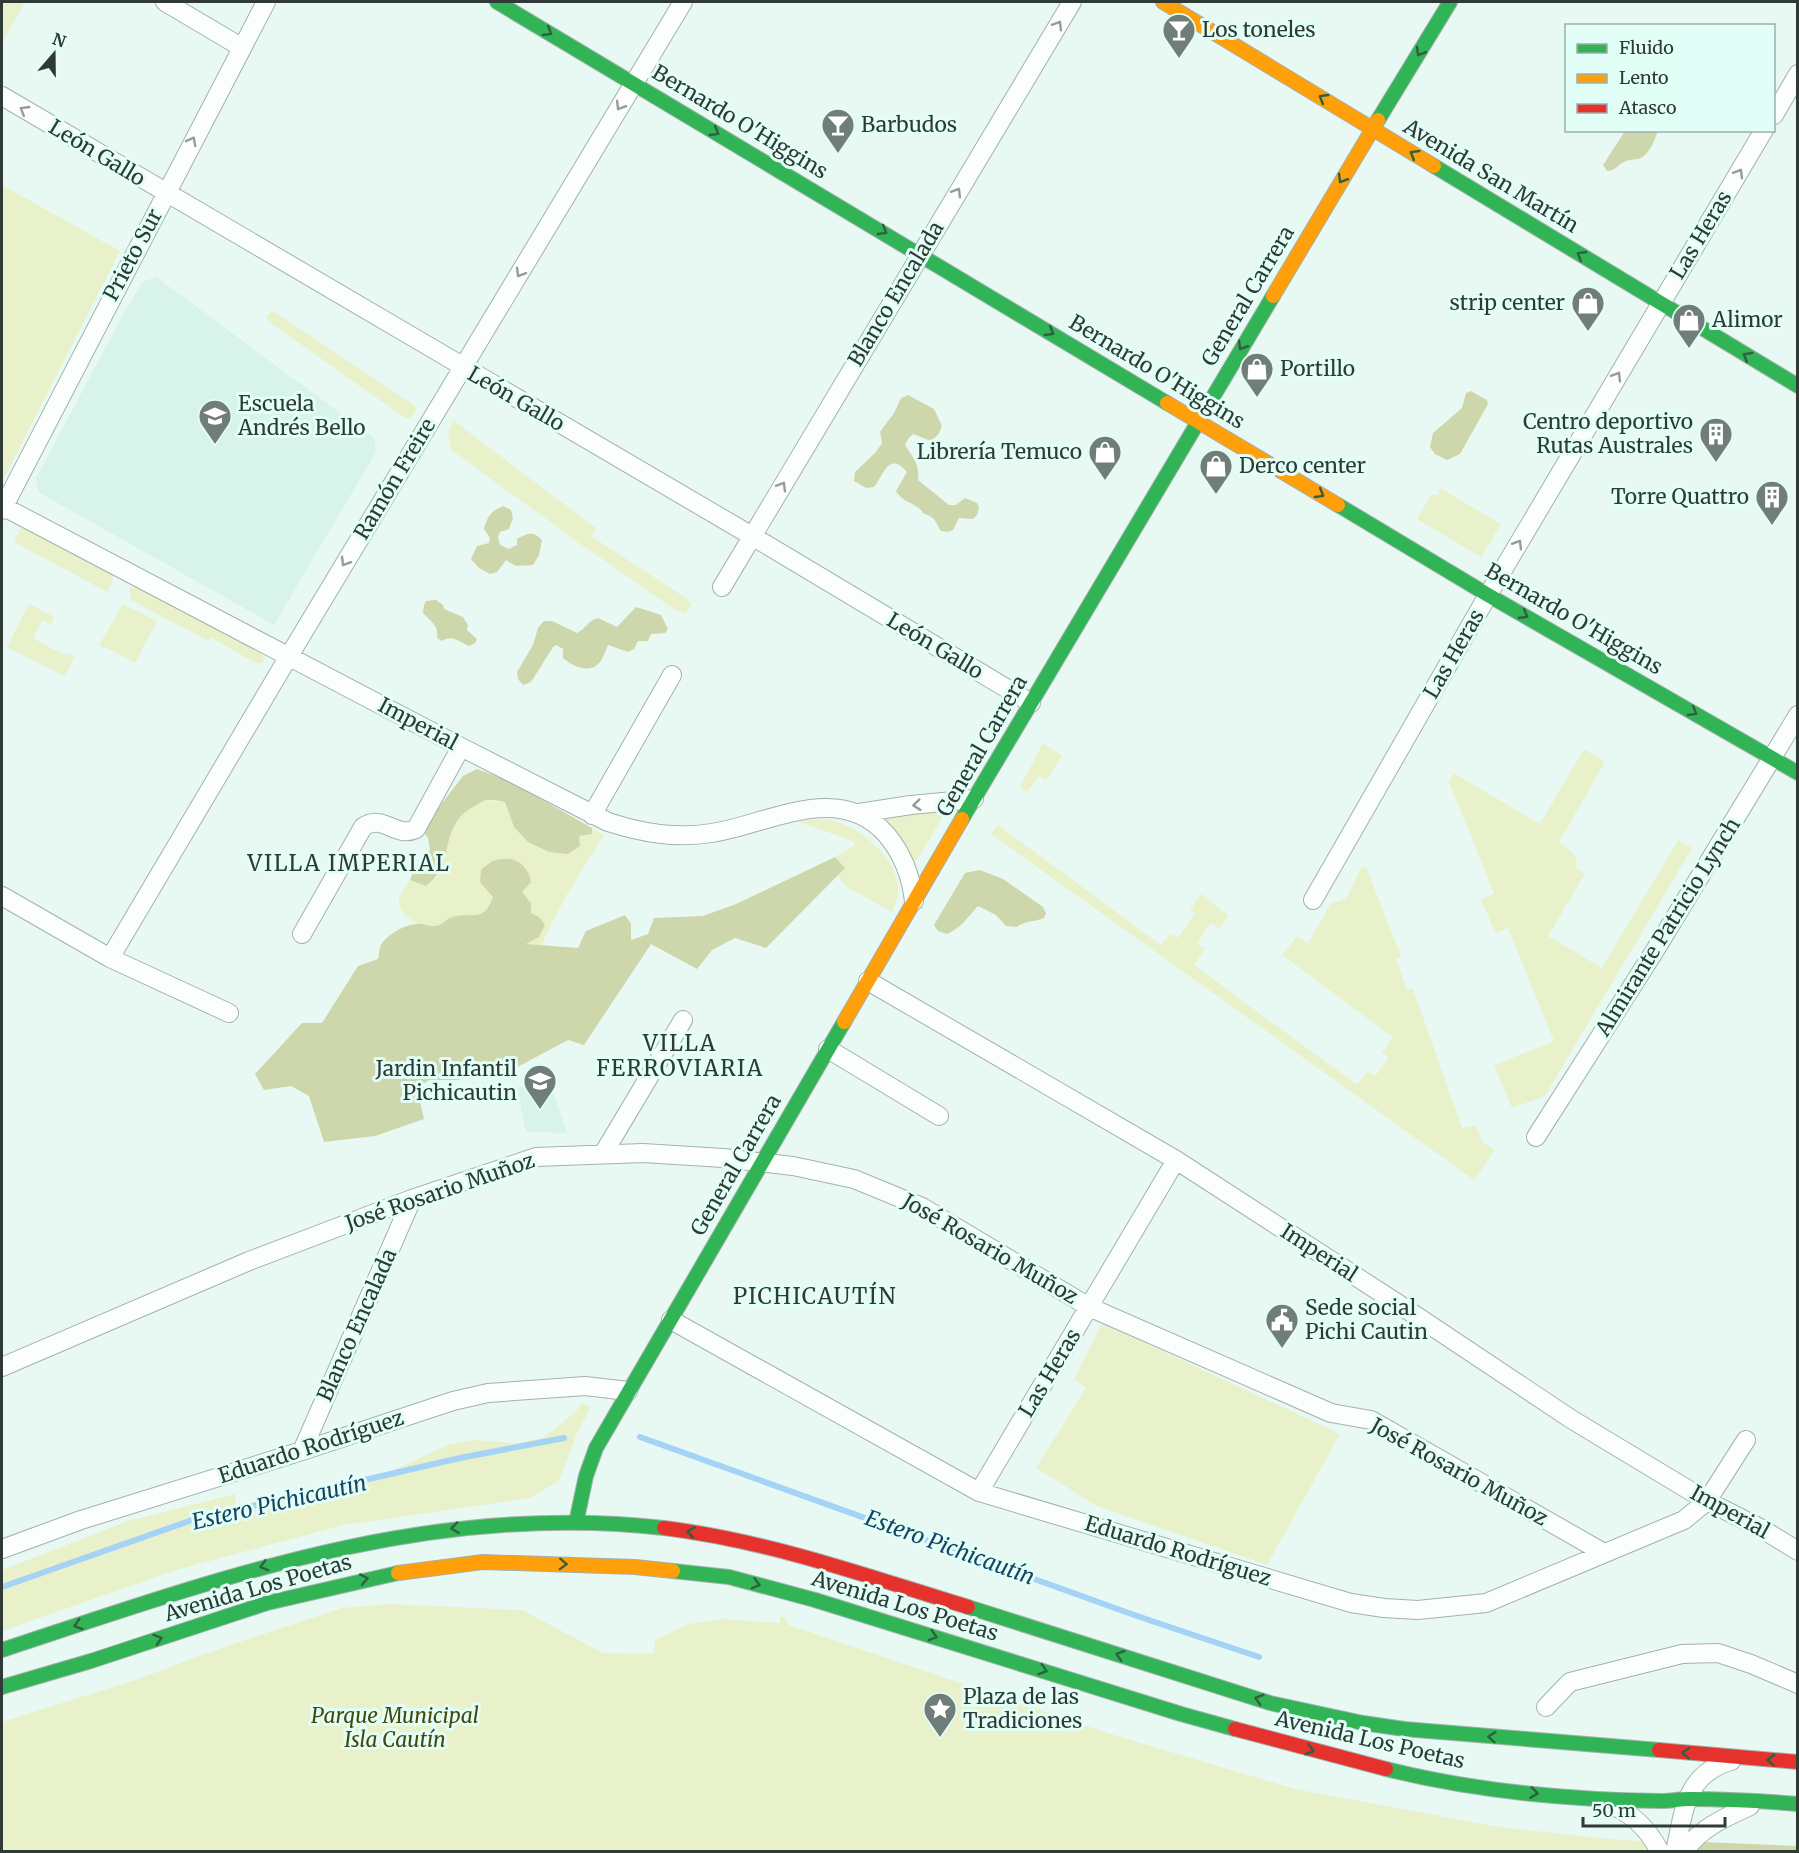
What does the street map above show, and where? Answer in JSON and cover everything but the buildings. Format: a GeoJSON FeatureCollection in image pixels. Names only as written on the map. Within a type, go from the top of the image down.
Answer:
{"type":"FeatureCollection","features":[{"type":"Feature","properties":{"kind":"main road","name":"Bernardo O'Higgins"},"geometry":{"type":"LineString","coordinates":[[497,2],[1488,595],[1797,772]]}},
{"type":"Feature","properties":{"kind":"main road","name":"Avenida San Martín"},"geometry":{"type":"LineString","coordinates":[[1163,2],[1797,386]]}},
{"type":"Feature","properties":{"kind":"main road","name":"General Carrera"},"geometry":{"type":"LineString","coordinates":[[576,1523],[586,1476],[596,1448],[628,1391],[1197,421],[1450,2]]}},
{"type":"Feature","properties":{"kind":"main road","name":"Avenida Los Poetas"},"geometry":{"type":"LineString","coordinates":[[2,1650],[224,1577],[363,1542],[463,1527],[514,1523],[630,1525],[736,1539],[826,1562],[1229,1690],[1316,1714],[1445,1734],[1797,1762]]}},
{"type":"Feature","properties":{"kind":"main road"},"geometry":{"type":"LineString","coordinates":[[561,1536],[574,1528],[576,1523]]}},
{"type":"Feature","properties":{"kind":"main road"},"geometry":{"type":"LineString","coordinates":[[483,1562],[533,1551]]}},
{"type":"Feature","properties":{"kind":"main road","name":"Avenida Los Poetas"},"geometry":{"type":"LineString","coordinates":[[2,1687],[308,1592],[395,1573],[483,1562],[635,1567],[729,1577],[825,1603],[1181,1714],[1325,1754],[1436,1779],[1587,1798],[1760,1801],[1797,1804]]}},
{"type":"Feature","properties":{"kind":"street"},"geometry":{"type":"LineString","coordinates":[[165,2],[241,47]]}},
{"type":"Feature","properties":{"kind":"street","name":"Prieto Sur"},"geometry":{"type":"LineString","coordinates":[[2,507],[266,2]]}},
{"type":"Feature","properties":{"kind":"street","name":"Ramón Freire"},"geometry":{"type":"LineString","coordinates":[[110,958],[682,2]]}},
{"type":"Feature","properties":{"kind":"street","name":"Blanco Encalada"},"geometry":{"type":"LineString","coordinates":[[722,587],[1072,2]]}},
{"type":"Feature","properties":{"kind":"street"},"geometry":{"type":"LineString","coordinates":[[1775,111],[1797,74]]}},
{"type":"Feature","properties":{"kind":"street","name":"León Gallo"},"geometry":{"type":"LineString","coordinates":[[2,96],[462,368],[752,536],[1031,703]]}},
{"type":"Feature","properties":{"kind":"street","name":"Las Heras"},"geometry":{"type":"LineString","coordinates":[[1313,900],[1488,595],[1763,132]]}},
{"type":"Feature","properties":{"kind":"street","name":"Imperial"},"geometry":{"type":"LineString","coordinates":[[2,507],[461,747],[592,814],[633,830],[660,836],[685,836],[738,828],[809,809],[843,809],[859,813],[881,829],[898,850],[909,874],[914,901]]}},
{"type":"Feature","properties":{"kind":"street"},"geometry":{"type":"LineString","coordinates":[[592,814],[672,675]]}},
{"type":"Feature","properties":{"kind":"street","name":"Almirante Patricio Lynch"},"geometry":{"type":"LineString","coordinates":[[1536,1137],[1654,952],[1797,715]]}},
{"type":"Feature","properties":{"kind":"street"},"geometry":{"type":"LineString","coordinates":[[302,934],[363,827],[370,822],[378,822],[403,831],[409,832],[416,829],[461,747]]}},
{"type":"Feature","properties":{"kind":"street","name":"Imperial"},"geometry":{"type":"LineString","coordinates":[[859,813],[974,799]]}},
{"type":"Feature","properties":{"kind":"street"},"geometry":{"type":"LineString","coordinates":[[2,896],[110,958],[230,1012]]}},
{"type":"Feature","properties":{"kind":"street","name":"Imperial"},"geometry":{"type":"LineString","coordinates":[[868,981],[1176,1160],[1571,1419],[1707,1501],[1762,1529],[1797,1551]]}},
{"type":"Feature","properties":{"kind":"street"},"geometry":{"type":"LineString","coordinates":[[603,1154],[683,1020]]}},
{"type":"Feature","properties":{"kind":"street"},"geometry":{"type":"LineString","coordinates":[[828,1049],[939,1116]]}},
{"type":"Feature","properties":{"kind":"street","name":"José Rosario Muñoz"},"geometry":{"type":"LineString","coordinates":[[2,1367],[249,1261],[412,1199],[537,1157],[683,1154],[824,1172],[854,1179],[900,1196],[1089,1307],[1331,1413],[1371,1420],[1604,1553]]}},
{"type":"Feature","properties":{"kind":"street","name":"Las Heras"},"geometry":{"type":"LineString","coordinates":[[979,1492],[1176,1160]]}},
{"type":"Feature","properties":{"kind":"street","name":"Blanco Encalada"},"geometry":{"type":"LineString","coordinates":[[302,1451],[412,1199]]}},
{"type":"Feature","properties":{"kind":"street","name":"Eduardo Rodríguez"},"geometry":{"type":"LineString","coordinates":[[671,1320],[979,1492],[1351,1603],[1384,1608],[1418,1610],[1486,1603],[1684,1520],[1707,1501],[1746,1440]]}},
{"type":"Feature","properties":{"kind":"street","name":"Eduardo Rodríguez"},"geometry":{"type":"LineString","coordinates":[[2,1549],[81,1520],[453,1401],[488,1393],[585,1386],[628,1391]]}},
{"type":"Feature","properties":{"kind":"street"},"geometry":{"type":"LineString","coordinates":[[1546,1707],[1570,1682],[1682,1654],[1718,1653],[1751,1664],[1797,1684]]}},
{"type":"Feature","properties":{"kind":"street"},"geometry":{"type":"LineString","coordinates":[[1675,1851],[1687,1799],[1696,1783],[1713,1768],[1745,1758]]}},
{"type":"Feature","properties":{"kind":"street"},"geometry":{"type":"LineString","coordinates":[[1587,1798],[1608,1803],[1627,1813],[1648,1832],[1660,1851]]}},
{"type":"Feature","properties":{"kind":"street"},"geometry":{"type":"LineString","coordinates":[[1683,1851],[1712,1823],[1760,1801]]}},
{"type":"Feature","properties":{"kind":"shaded area","name":"Escuela Andrés Bello"},"geometry":{"type":"Polygon","coordinates":[[[156,277],[374,438],[376,452],[274,625],[38,492],[36,478],[125,311],[142,282],[156,277]]]}},
{"type":"Feature","properties":{"kind":"shaded area","name":"Jardin Infantil Pichicautin"},"geometry":{"type":"Polygon","coordinates":[[[549,1079],[567,1133],[526,1132],[517,1088],[549,1079]]]}},
{"type":"Feature","properties":{"kind":"green space"},"geometry":{"type":"Polygon","coordinates":[[[2,2],[25,2],[2,43],[2,2]]]}},
{"type":"Feature","properties":{"kind":"green space"},"geometry":{"type":"Polygon","coordinates":[[[1624,132],[1658,132],[1651,147],[1642,157],[1626,161],[1612,170],[1607,171],[1603,165],[1624,132]]]}},
{"type":"Feature","properties":{"kind":"green space"},"geometry":{"type":"Polygon","coordinates":[[[2,185],[120,251],[2,482],[2,185]]]}},
{"type":"Feature","properties":{"kind":"green space"},"geometry":{"type":"Polygon","coordinates":[[[273,311],[415,406],[416,410],[410,419],[402,416],[268,321],[266,316],[273,311]]]}},
{"type":"Feature","properties":{"kind":"green space"},"geometry":{"type":"Polygon","coordinates":[[[1471,391],[1487,400],[1488,404],[1460,454],[1447,460],[1435,454],[1430,447],[1433,433],[1462,408],[1466,393],[1471,391]]]}},
{"type":"Feature","properties":{"kind":"green space"},"geometry":{"type":"Polygon","coordinates":[[[908,395],[934,409],[942,426],[938,435],[931,441],[913,434],[905,445],[917,465],[918,480],[949,505],[956,505],[965,498],[977,503],[979,507],[973,519],[959,518],[953,530],[948,532],[941,531],[933,518],[906,501],[896,491],[907,472],[901,466],[891,464],[887,467],[874,487],[866,488],[854,481],[855,472],[882,443],[880,432],[894,413],[901,398],[908,395]]]}},
{"type":"Feature","properties":{"kind":"green space"},"geometry":{"type":"Polygon","coordinates":[[[453,420],[596,528],[591,536],[686,598],[691,604],[689,609],[684,613],[674,609],[451,450],[448,434],[453,420]]]}},
{"type":"Feature","properties":{"kind":"green space"},"geometry":{"type":"Polygon","coordinates":[[[1440,488],[1501,524],[1481,557],[1417,519],[1431,495],[1437,495],[1440,488]]]}},
{"type":"Feature","properties":{"kind":"green space"},"geometry":{"type":"Polygon","coordinates":[[[503,506],[511,510],[513,518],[509,529],[500,532],[498,537],[500,545],[509,549],[517,545],[517,539],[530,534],[542,540],[539,555],[533,565],[516,566],[506,560],[497,572],[490,574],[479,568],[471,559],[477,546],[489,543],[490,538],[484,529],[487,521],[495,510],[503,506]]]}},
{"type":"Feature","properties":{"kind":"green space"},"geometry":{"type":"Polygon","coordinates":[[[27,527],[111,572],[112,582],[107,592],[14,542],[21,528],[27,527]]]}},
{"type":"Feature","properties":{"kind":"green space"},"geometry":{"type":"Polygon","coordinates":[[[135,586],[256,650],[263,655],[264,662],[259,664],[254,662],[211,638],[208,641],[131,600],[129,589],[135,586]]]}},
{"type":"Feature","properties":{"kind":"green space"},"geometry":{"type":"Polygon","coordinates":[[[436,600],[443,605],[444,609],[463,617],[468,625],[467,630],[477,639],[475,643],[469,646],[452,638],[442,641],[437,638],[436,627],[423,613],[426,601],[436,600]]]}},
{"type":"Feature","properties":{"kind":"green space"},"geometry":{"type":"Polygon","coordinates":[[[29,604],[54,617],[51,624],[43,620],[33,638],[64,655],[66,653],[75,657],[65,676],[7,647],[29,604]]]}},
{"type":"Feature","properties":{"kind":"green space"},"geometry":{"type":"Polygon","coordinates":[[[123,604],[157,621],[135,663],[99,645],[123,604]]]}},
{"type":"Feature","properties":{"kind":"green space"},"geometry":{"type":"Polygon","coordinates":[[[636,607],[661,615],[668,629],[665,633],[651,634],[648,641],[638,641],[634,649],[628,652],[608,645],[598,664],[588,669],[578,667],[563,658],[563,649],[556,645],[531,682],[523,685],[518,679],[517,672],[533,645],[538,628],[544,621],[552,621],[577,633],[598,618],[617,627],[636,607]]]}},
{"type":"Feature","properties":{"kind":"green space"},"geometry":{"type":"Polygon","coordinates":[[[1043,743],[1062,756],[1046,781],[1039,776],[1027,792],[1020,787],[1043,743]]]}},
{"type":"Feature","properties":{"kind":"green space"},"geometry":{"type":"Polygon","coordinates":[[[1584,749],[1605,762],[1559,842],[1575,856],[1576,868],[1585,874],[1548,936],[1602,968],[1678,840],[1692,848],[1545,1096],[1512,1108],[1494,1065],[1554,1041],[1508,928],[1495,933],[1481,899],[1494,894],[1449,782],[1454,773],[1540,824],[1584,749]]]}},
{"type":"Feature","properties":{"kind":"green space"},"geometry":{"type":"Polygon","coordinates":[[[477,769],[509,781],[592,828],[592,834],[579,836],[580,846],[568,854],[549,852],[528,842],[514,827],[505,802],[486,800],[462,815],[455,824],[441,867],[435,877],[426,886],[410,880],[413,872],[430,850],[428,838],[422,829],[463,776],[477,769]]]}},
{"type":"Feature","properties":{"kind":"green space"},"geometry":{"type":"Polygon","coordinates":[[[485,800],[505,802],[515,827],[525,839],[549,852],[579,836],[591,834],[592,828],[604,835],[566,896],[542,947],[524,944],[531,913],[480,882],[494,897],[486,910],[477,915],[453,917],[432,927],[410,919],[402,911],[399,900],[410,880],[426,886],[433,881],[442,868],[451,828],[465,811],[485,800]]]}},
{"type":"Feature","properties":{"kind":"green space"},"geometry":{"type":"Polygon","coordinates":[[[949,807],[914,864],[900,837],[879,815],[949,807]]]}},
{"type":"Feature","properties":{"kind":"green space"},"geometry":{"type":"Polygon","coordinates":[[[829,819],[846,825],[873,843],[884,855],[893,868],[897,882],[898,897],[892,912],[845,886],[838,876],[845,868],[835,857],[855,845],[853,841],[799,822],[829,819]]]}},
{"type":"Feature","properties":{"kind":"green space"},"geometry":{"type":"Polygon","coordinates":[[[998,825],[1161,945],[1170,934],[1177,938],[1195,914],[1190,910],[1201,894],[1229,916],[1219,929],[1211,923],[1197,942],[1205,949],[1194,965],[1357,1085],[1368,1071],[1375,1076],[1389,1058],[1382,1053],[1393,1037],[1282,955],[1297,936],[1308,944],[1330,904],[1346,899],[1361,868],[1366,867],[1401,956],[1396,959],[1407,990],[1413,989],[1462,1128],[1476,1125],[1482,1142],[1495,1150],[1474,1180],[991,834],[998,825]]]}},
{"type":"Feature","properties":{"kind":"green space"},"geometry":{"type":"Polygon","coordinates":[[[835,857],[845,868],[766,948],[735,938],[712,950],[697,969],[651,944],[584,1045],[568,1040],[510,1071],[457,1080],[429,1080],[417,1088],[424,1119],[375,1136],[324,1142],[309,1096],[291,1086],[264,1090],[255,1074],[302,1023],[322,1023],[358,966],[378,959],[381,945],[392,934],[412,924],[436,926],[452,917],[477,915],[485,911],[493,897],[480,882],[481,870],[493,861],[513,860],[523,865],[529,875],[531,882],[522,892],[531,903],[531,913],[539,917],[545,925],[539,937],[526,944],[578,948],[586,931],[625,915],[631,924],[631,940],[648,934],[654,918],[703,916],[736,904],[835,857]]]}},
{"type":"Feature","properties":{"kind":"green space"},"geometry":{"type":"Polygon","coordinates":[[[980,870],[1003,879],[1043,907],[1046,913],[1044,918],[1017,927],[1006,926],[996,915],[978,906],[952,932],[947,934],[938,931],[934,925],[965,873],[980,870]]]}},
{"type":"Feature","properties":{"kind":"green space"},"geometry":{"type":"Polygon","coordinates":[[[1102,1323],[1340,1434],[1267,1565],[1097,1506],[1036,1468],[1086,1388],[1074,1379],[1102,1323]]]}},
{"type":"Feature","properties":{"kind":"green space"},"geometry":{"type":"Polygon","coordinates":[[[583,1403],[591,1407],[577,1433],[559,1481],[530,1498],[344,1525],[176,1570],[2,1631],[2,1570],[128,1521],[235,1494],[236,1506],[359,1486],[450,1444],[474,1440],[517,1443],[543,1438],[583,1403]]]}},
{"type":"Feature","properties":{"kind":"green space","name":"Parque Municipal Isla Cautín"},"geometry":{"type":"Polygon","coordinates":[[[388,1604],[522,1610],[603,1653],[654,1654],[655,1640],[688,1624],[723,1619],[780,1623],[781,1613],[789,1625],[1111,1734],[1295,1789],[1499,1827],[1618,1840],[1798,1846],[1797,1852],[2,1852],[2,1722],[135,1680],[224,1647],[342,1608],[388,1604]]]}},
{"type":"Feature","properties":{"kind":"green space"},"geometry":{"type":"Polygon","coordinates":[[[1703,1842],[1797,1846],[1797,1851],[1697,1852],[1703,1842]]]}},
{"type":"Feature","properties":{"kind":"waterway","name":"Estero Pichicautín"},"geometry":{"type":"LineString","coordinates":[[640,1437],[1137,1616],[1259,1657]]}},
{"type":"Feature","properties":{"kind":"waterway","name":"Estero Pichicautín"},"geometry":{"type":"LineString","coordinates":[[2,1587],[195,1519],[460,1458],[564,1438]]}},
{"type":"Feature","properties":{"kind":"traffic: fast"},"geometry":{"type":"LineString","coordinates":[[497,2],[1167,403]]}},
{"type":"Feature","properties":{"kind":"traffic: fast"},"geometry":{"type":"LineString","coordinates":[[1378,120],[1450,2]]}},
{"type":"Feature","properties":{"kind":"traffic: fast"},"geometry":{"type":"LineString","coordinates":[[1434,166],[1798,386]]}},
{"type":"Feature","properties":{"kind":"traffic: fast"},"geometry":{"type":"LineString","coordinates":[[962,819],[1273,296]]}},
{"type":"Feature","properties":{"kind":"traffic: fast"},"geometry":{"type":"LineString","coordinates":[[1338,505],[1488,595],[1798,773]]}},
{"type":"Feature","properties":{"kind":"traffic: fast"},"geometry":{"type":"LineString","coordinates":[[576,1523],[586,1476],[596,1448],[844,1022]]}},
{"type":"Feature","properties":{"kind":"traffic: fast"},"geometry":{"type":"LineString","coordinates":[[2,1650],[246,1573],[327,1552],[409,1536],[493,1526],[577,1523],[664,1528]]}},
{"type":"Feature","properties":{"kind":"traffic: fast"},"geometry":{"type":"LineString","coordinates":[[673,1571],[729,1577],[815,1600],[1235,1729]]}},
{"type":"Feature","properties":{"kind":"traffic: fast"},"geometry":{"type":"LineString","coordinates":[[2,1687],[91,1661],[267,1603],[398,1573]]}},
{"type":"Feature","properties":{"kind":"traffic: fast"},"geometry":{"type":"LineString","coordinates":[[968,1607],[1270,1703],[1363,1723],[1404,1729],[1659,1750]]}},
{"type":"Feature","properties":{"kind":"traffic: fast"},"geometry":{"type":"LineString","coordinates":[[1386,1769],[1488,1789],[1592,1799],[1661,1801],[1689,1799],[1798,1804]]}},
{"type":"Feature","properties":{"kind":"traffic: slow"},"geometry":{"type":"LineString","coordinates":[[1163,2],[1434,166]]}},
{"type":"Feature","properties":{"kind":"traffic: slow"},"geometry":{"type":"LineString","coordinates":[[1273,296],[1378,120]]}},
{"type":"Feature","properties":{"kind":"traffic: slow"},"geometry":{"type":"LineString","coordinates":[[1167,403],[1338,505]]}},
{"type":"Feature","properties":{"kind":"traffic: slow"},"geometry":{"type":"LineString","coordinates":[[844,1022],[962,819]]}},
{"type":"Feature","properties":{"kind":"traffic: slow"},"geometry":{"type":"LineString","coordinates":[[398,1573],[483,1562],[635,1567],[673,1571]]}},
{"type":"Feature","properties":{"kind":"traffic: jam"},"geometry":{"type":"LineString","coordinates":[[664,1528],[742,1541],[855,1572],[968,1607]]}},
{"type":"Feature","properties":{"kind":"traffic: jam"},"geometry":{"type":"LineString","coordinates":[[1235,1729],[1386,1769]]}},
{"type":"Feature","properties":{"kind":"traffic: jam"},"geometry":{"type":"LineString","coordinates":[[1659,1750],[1798,1762]]}},
{"type":"Feature","properties":{"kind":"place","name":"Los toneles"},"geometry":{"type":"Point","coordinates":[1179,59]}},
{"type":"Feature","properties":{"kind":"place","name":"Barbudos"},"geometry":{"type":"Point","coordinates":[838,154]}},
{"type":"Feature","properties":{"kind":"place","name":"strip center"},"geometry":{"type":"Point","coordinates":[1588,332]}},
{"type":"Feature","properties":{"kind":"place","name":"Alimor"},"geometry":{"type":"Point","coordinates":[1689,349]}},
{"type":"Feature","properties":{"kind":"place","name":"Portillo"},"geometry":{"type":"Point","coordinates":[1257,398]}},
{"type":"Feature","properties":{"kind":"place","name":"Escuela Andrés Bello"},"geometry":{"type":"Point","coordinates":[215,445]}},
{"type":"Feature","properties":{"kind":"place","name":"Centro deportivo Rutas Australes"},"geometry":{"type":"Point","coordinates":[1716,463]}},
{"type":"Feature","properties":{"kind":"place","name":"Librería Temuco"},"geometry":{"type":"Point","coordinates":[1105,481]}},
{"type":"Feature","properties":{"kind":"place","name":"Derco center"},"geometry":{"type":"Point","coordinates":[1216,495]}},
{"type":"Feature","properties":{"kind":"place","name":"Torre Quattro"},"geometry":{"type":"Point","coordinates":[1772,526]}},
{"type":"Feature","properties":{"kind":"place","name":"Jardin Infantil Pichicautin"},"geometry":{"type":"Point","coordinates":[540,1110]}},
{"type":"Feature","properties":{"kind":"place","name":"Sede social Pichi Cautin"},"geometry":{"type":"Point","coordinates":[1282,1349]}},
{"type":"Feature","properties":{"kind":"place","name":"Plaza de las Tradiciones"},"geometry":{"type":"Point","coordinates":[940,1738]}},
{"type":"Feature","properties":{"kind":"district","name":"VILLA IMPERIAL"},"geometry":{"type":"Point","coordinates":[349,863]}},
{"type":"Feature","properties":{"kind":"district","name":"VILLA FERROVIARIA"},"geometry":{"type":"Point","coordinates":[680,1056]}},
{"type":"Feature","properties":{"kind":"district","name":"PICHICAUTÍN"},"geometry":{"type":"Point","coordinates":[815,1296]}}]}
